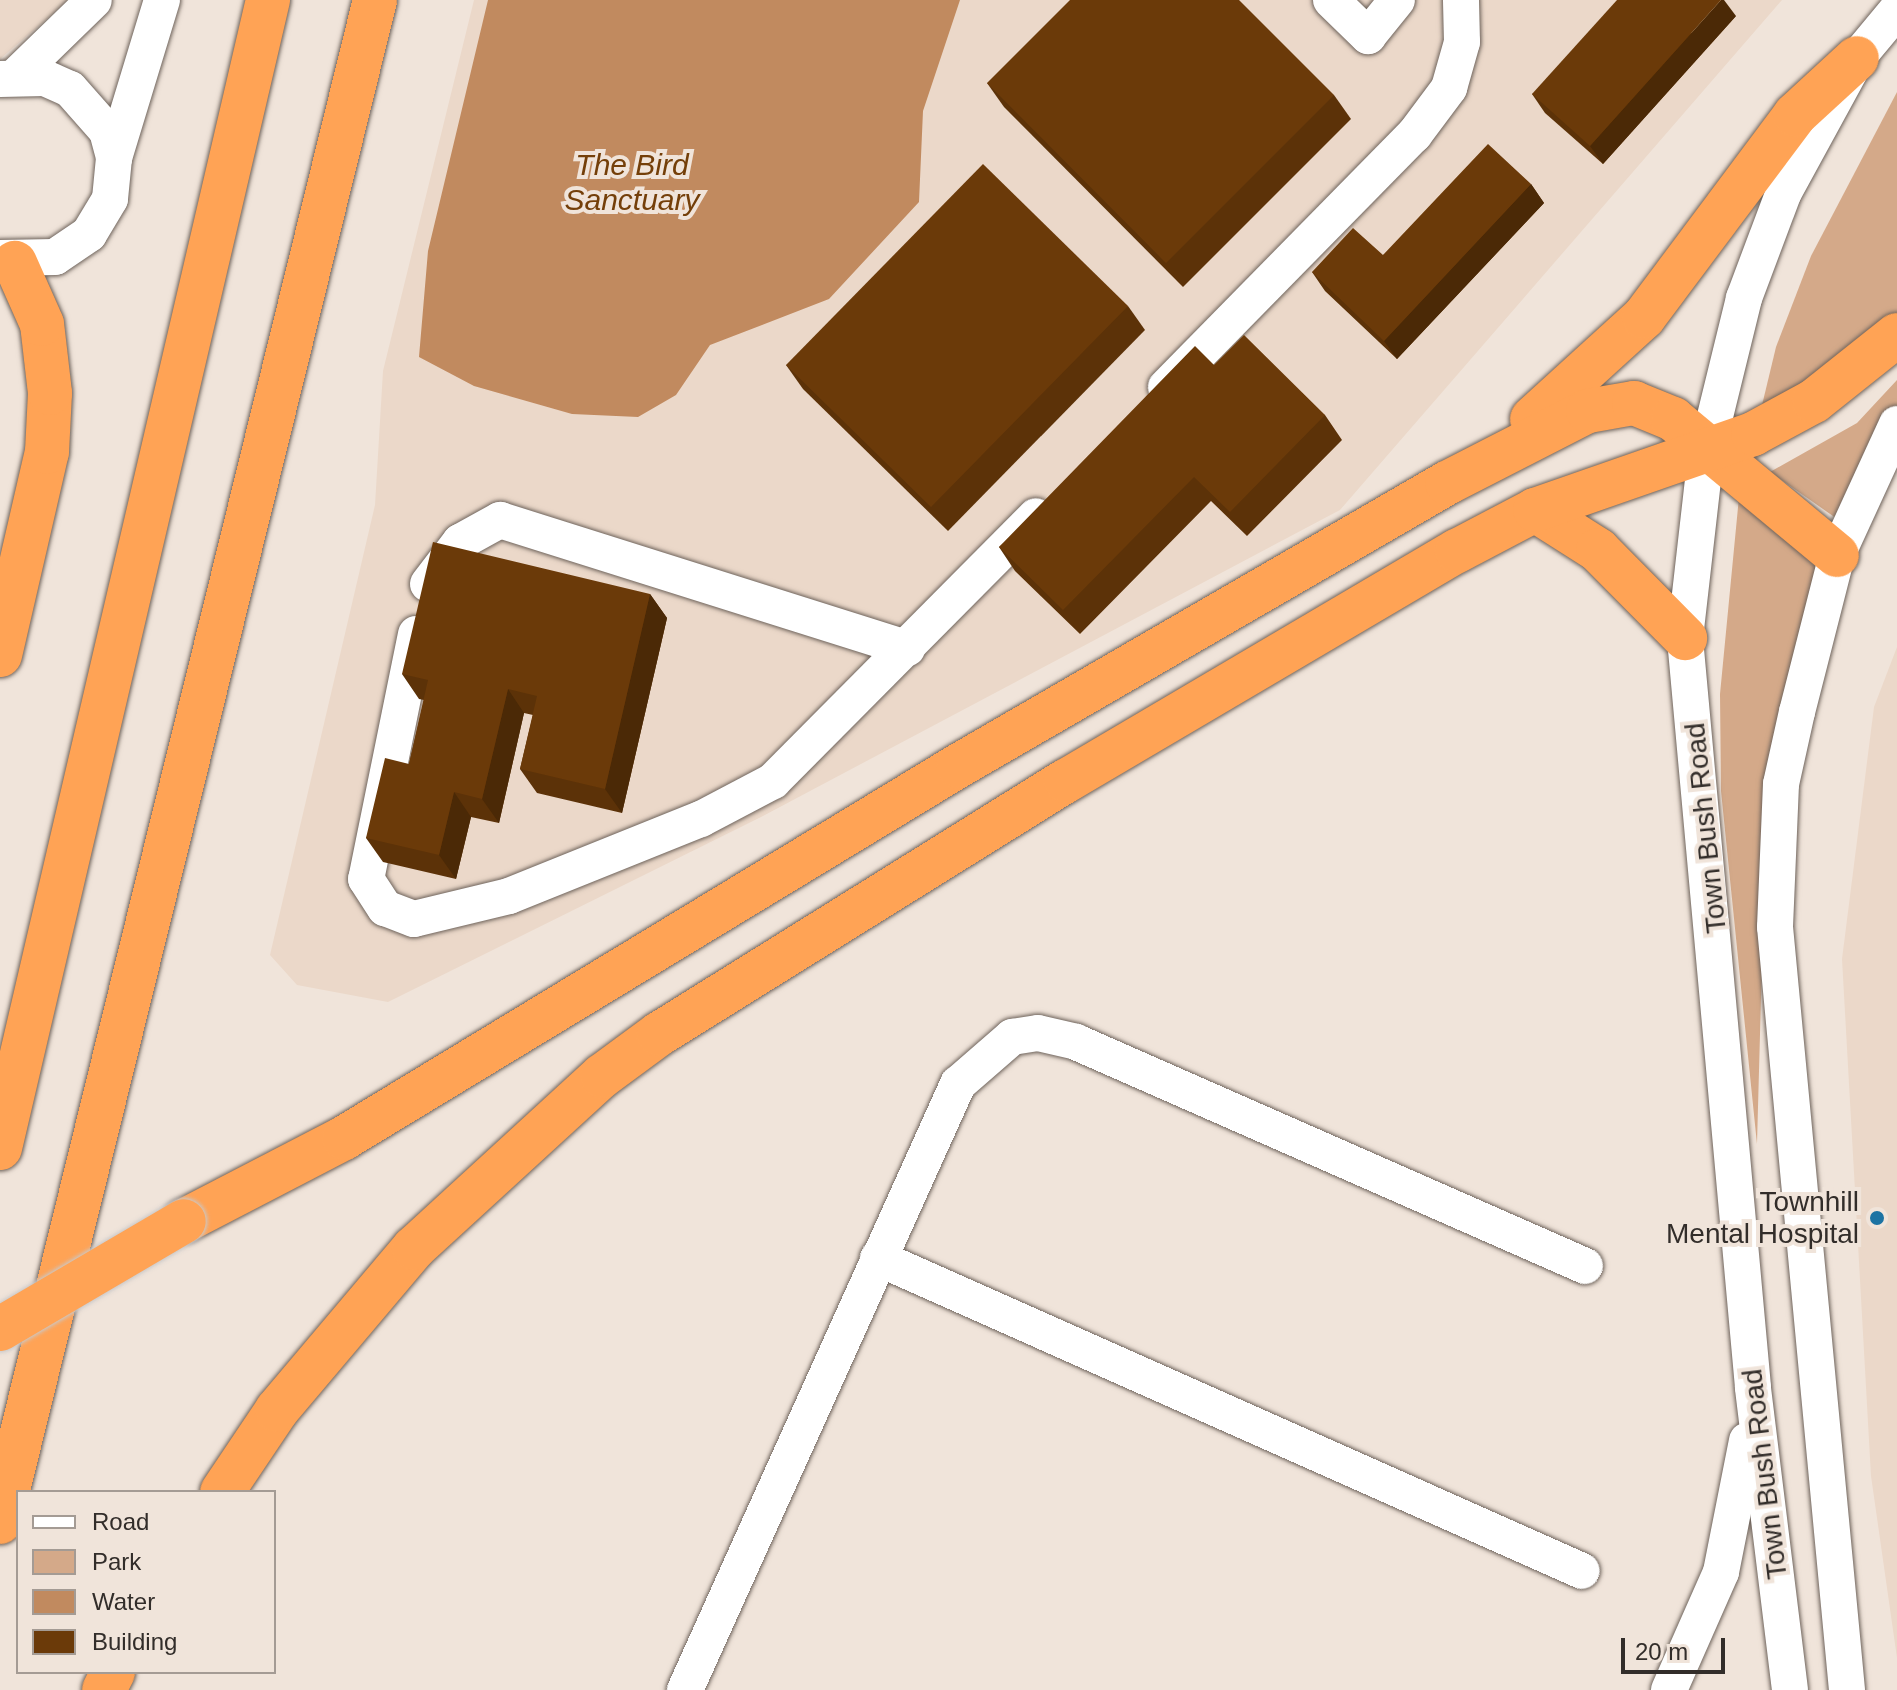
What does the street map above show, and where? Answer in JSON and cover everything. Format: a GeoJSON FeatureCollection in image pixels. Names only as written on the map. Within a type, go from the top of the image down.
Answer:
{"type":"FeatureCollection","features":[{"type":"Feature","properties":{"kind":"highway"},"geometry":{"type":"LineString","coordinates":[[0,1148],[268,0]]}},
{"type":"Feature","properties":{"kind":"highway"},"geometry":{"type":"LineString","coordinates":[[0,1522],[375,0]]}},
{"type":"Feature","properties":{"kind":"highway"},"geometry":{"type":"LineString","coordinates":[[1447,483],[1606,359],[1795,115],[1857,58]]}},
{"type":"Feature","properties":{"kind":"highway"},"geometry":{"type":"LineString","coordinates":[[0,655],[47,452],[50,393],[42,324],[8,260]]}},
{"type":"Feature","properties":{"kind":"highway"},"geometry":{"type":"LineString","coordinates":[[223,1490],[277,1410],[414,1248],[602,1076],[1066,781],[1535,510],[1706,453],[1814,401],[1897,335]]}},
{"type":"Feature","properties":{"kind":"highway"},"geometry":{"type":"LineString","coordinates":[[0,1329],[184,1221],[344,1138],[958,766],[1537,434],[1617,404],[1673,419],[1706,453],[1837,555]]}},
{"type":"Feature","properties":{"kind":"highway"},"geometry":{"type":"LineString","coordinates":[[1535,510],[1598,550],[1685,638]]}},
{"type":"Feature","properties":{"kind":"street"},"geometry":{"type":"LineString","coordinates":[[9,77],[94,0]]}},
{"type":"Feature","properties":{"kind":"street"},"geometry":{"type":"LineString","coordinates":[[8,260],[55,257],[89,234],[110,199],[114,158],[162,0]]}},
{"type":"Feature","properties":{"kind":"street"},"geometry":{"type":"LineString","coordinates":[[1331,0],[1368,36],[1397,0]]}},
{"type":"Feature","properties":{"kind":"street"},"geometry":{"type":"LineString","coordinates":[[1137,416],[1414,135],[1449,88],[1462,42],[1461,0]]}},
{"type":"Feature","properties":{"kind":"street","name":"Town Bush Road"},"geometry":{"type":"LineString","coordinates":[[1790,1690],[1753,1387],[1685,638],[1706,453],[1723,366],[1783,194],[1857,58],[1897,10]]}},
{"type":"Feature","properties":{"kind":"street"},"geometry":{"type":"LineString","coordinates":[[9,77],[58,83],[92,107],[114,158]]}},
{"type":"Feature","properties":{"kind":"street","name":"Town Bush Road"},"geometry":{"type":"LineString","coordinates":[[1847,1690],[1775,927],[1781,784],[1837,555],[1897,424]]}},
{"type":"Feature","properties":{"kind":"street"},"geometry":{"type":"LineString","coordinates":[[907,648],[500,520],[487,524],[450,552],[424,594],[366,879],[385,908],[414,919],[509,896],[701,819],[773,781],[907,648],[1060,492]]}},
{"type":"Feature","properties":{"kind":"street"},"geometry":{"type":"LineString","coordinates":[[685,1690],[958,1084],[990,1050],[1038,1033],[1076,1042],[1585,1266]]}},
{"type":"Feature","properties":{"kind":"street"},"geometry":{"type":"LineString","coordinates":[[878,1258],[1582,1571]]}},
{"type":"Feature","properties":{"kind":"street"},"geometry":{"type":"LineString","coordinates":[[1669,1690],[1736,1521],[1753,1387]]}},
{"type":"Feature","properties":{"kind":"shaded area"},"geometry":{"type":"Polygon","coordinates":[[[0,0],[69,0],[0,59],[0,0]]]}},
{"type":"Feature","properties":{"kind":"shaded area"},"geometry":{"type":"Polygon","coordinates":[[[474,0],[1782,0],[1340,510],[761,817],[388,1002],[297,985],[270,955],[375,505],[383,371],[474,0]]]}},
{"type":"Feature","properties":{"kind":"shaded area","name":"Townhill Mental Hospital"},"geometry":{"type":"Polygon","coordinates":[[[1897,647],[1897,1658],[1871,1476],[1842,959],[1874,707],[1897,647]]]}},
{"type":"Feature","properties":{"kind":"green space"},"geometry":{"type":"Polygon","coordinates":[[[1897,92],[1897,335],[1757,426],[1776,347],[1811,256],[1897,92]]]}},
{"type":"Feature","properties":{"kind":"green space"},"geometry":{"type":"Polygon","coordinates":[[[1897,380],[1897,411],[1843,523],[1770,472],[1857,423],[1897,380]]]}},
{"type":"Feature","properties":{"kind":"green space"},"geometry":{"type":"Polygon","coordinates":[[[1739,497],[1816,559],[1822,578],[1765,851],[1757,1144],[1721,791],[1720,694],[1739,497]]]}},
{"type":"Feature","properties":{"kind":"water","name":"The Bird Sanctuary"},"geometry":{"type":"Polygon","coordinates":[[[488,0],[960,0],[923,111],[919,202],[829,299],[710,345],[676,395],[638,417],[572,414],[474,386],[419,357],[428,251],[488,0]]]}},
{"type":"Feature","properties":{"kind":"building"},"geometry":{"type":"Polygon","coordinates":[[[1070,0],[1239,0],[1334,95],[1166,263],[987,83],[1070,0]]]}},
{"type":"Feature","properties":{"kind":"building"},"geometry":{"type":"Polygon","coordinates":[[[1617,0],[1721,0],[1590,146],[1532,94],[1617,0]]]}},
{"type":"Feature","properties":{"kind":"building"},"geometry":{"type":"Polygon","coordinates":[[[1488,144],[1531,184],[1384,341],[1312,272],[1353,228],[1383,255],[1488,144]]]}},
{"type":"Feature","properties":{"kind":"building"},"geometry":{"type":"Polygon","coordinates":[[[983,164],[1128,306],[931,507],[786,365],[983,164]]]}},
{"type":"Feature","properties":{"kind":"building"},"geometry":{"type":"Polygon","coordinates":[[[1244,335],[1325,415],[1230,512],[1194,477],[1063,610],[999,547],[1195,346],[1214,365],[1244,335]]]}},
{"type":"Feature","properties":{"kind":"building"},"geometry":{"type":"Polygon","coordinates":[[[433,542],[650,594],[605,789],[520,769],[537,696],[508,689],[482,799],[454,792],[439,855],[366,838],[385,758],[409,764],[428,680],[402,674],[433,542]]]}},
{"type":"Feature","properties":{"kind":"place","name":"Townhill Mental Hospital"},"geometry":{"type":"Point","coordinates":[1877,1218]}}]}
